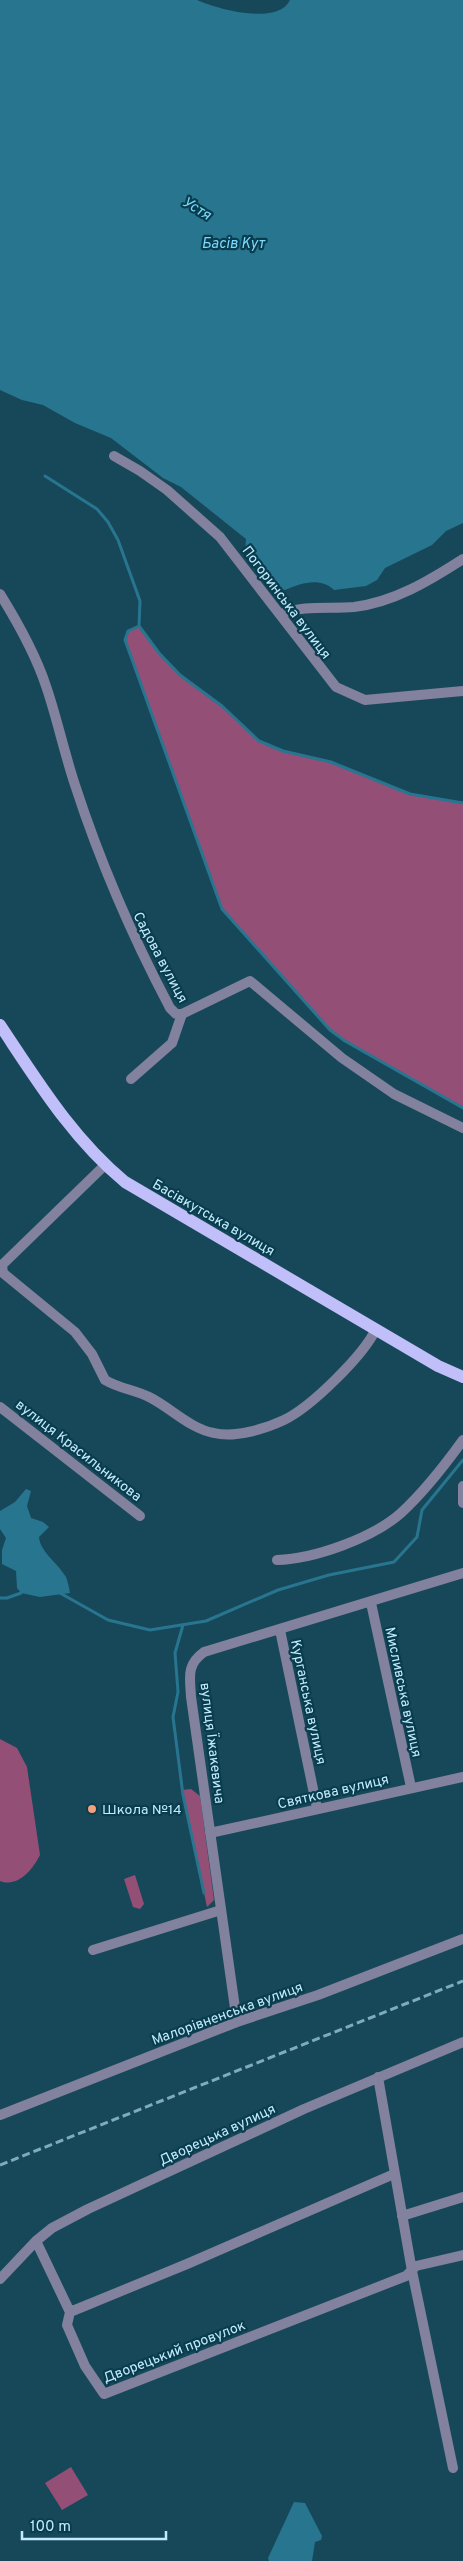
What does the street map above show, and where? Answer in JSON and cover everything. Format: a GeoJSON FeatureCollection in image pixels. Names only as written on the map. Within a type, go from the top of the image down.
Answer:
{"type":"FeatureCollection","features":[{"type":"Feature","properties":{"kind":"main road","name":"Басівкутська вулиця"},"geometry":{"type":"LineString","coordinates":[[0,1025],[55,1107],[89,1150],[105,1166],[150,1198],[438,1366],[463,1376]]}},
{"type":"Feature","properties":{"kind":"street","name":"Погоринська вулиця"},"geometry":{"type":"LineString","coordinates":[[114,456],[140,470],[201,517],[239,560],[281,614],[319,668],[336,687],[365,700],[463,691]]}},
{"type":"Feature","properties":{"kind":"street"},"geometry":{"type":"LineString","coordinates":[[281,614],[294,609],[354,606],[387,600],[436,577],[463,559]]}},
{"type":"Feature","properties":{"kind":"street","name":"Садова вулиця"},"geometry":{"type":"LineString","coordinates":[[0,594],[18,623],[46,686],[75,786],[126,922],[170,1008],[176,1014],[182,1014],[250,981],[342,1058],[394,1094],[463,1128]]}},
{"type":"Feature","properties":{"kind":"street"},"geometry":{"type":"LineString","coordinates":[[130,1079],[172,1043],[182,1014]]}},
{"type":"Feature","properties":{"kind":"street"},"geometry":{"type":"LineString","coordinates":[[105,1166],[2,1265],[3,1273],[75,1332],[92,1354],[105,1380],[151,1398],[203,1430],[215,1434],[242,1433],[284,1420],[298,1411],[347,1368],[371,1340],[376,1329]]}},
{"type":"Feature","properties":{"kind":"street","name":"вулиця Красильникова"},"geometry":{"type":"LineString","coordinates":[[2,1411],[140,1516]]}},
{"type":"Feature","properties":{"kind":"street"},"geometry":{"type":"LineString","coordinates":[[277,1560],[307,1555],[350,1542],[400,1514],[449,1459],[463,1440]]}},
{"type":"Feature","properties":{"kind":"street"},"geometry":{"type":"LineString","coordinates":[[463,1486],[463,1503]]}},
{"type":"Feature","properties":{"kind":"street","name":"вулиця Їжакевича"},"geometry":{"type":"LineString","coordinates":[[236,2022],[191,1697],[190,1671],[194,1659],[204,1652],[371,1603],[463,1573]]}},
{"type":"Feature","properties":{"kind":"street","name":"Мисливська вулиця"},"geometry":{"type":"LineString","coordinates":[[371,1603],[411,1787]]}},
{"type":"Feature","properties":{"kind":"street","name":"Курганська вулиця"},"geometry":{"type":"LineString","coordinates":[[280,1630],[317,1808]]}},
{"type":"Feature","properties":{"kind":"street","name":"Святкова вулиця"},"geometry":{"type":"LineString","coordinates":[[210,1833],[463,1777]]}},
{"type":"Feature","properties":{"kind":"street"},"geometry":{"type":"LineString","coordinates":[[93,1950],[221,1910]]}},
{"type":"Feature","properties":{"kind":"street","name":"Малорівненська вулиця"},"geometry":{"type":"LineString","coordinates":[[0,2115],[236,2022],[323,1993],[463,1939]]}},
{"type":"Feature","properties":{"kind":"street","name":"Дворецька вулиця"},"geometry":{"type":"LineString","coordinates":[[0,2279],[36,2241],[52,2228],[88,2209],[304,2109],[463,2042]]}},
{"type":"Feature","properties":{"kind":"street"},"geometry":{"type":"LineString","coordinates":[[378,2077],[412,2271],[453,2468]]}},
{"type":"Feature","properties":{"kind":"street"},"geometry":{"type":"LineString","coordinates":[[70,2312],[188,2264],[394,2174]]}},
{"type":"Feature","properties":{"kind":"street"},"geometry":{"type":"LineString","coordinates":[[402,2216],[463,2197]]}},
{"type":"Feature","properties":{"kind":"street","name":"Дворецький провулок"},"geometry":{"type":"LineString","coordinates":[[36,2241],[70,2312],[67,2325],[85,2366],[104,2394],[406,2276],[416,2266],[463,2255]]}},
{"type":"Feature","properties":{"kind":"shaded area"},"geometry":{"type":"Polygon","coordinates":[[[139,626],[159,653],[180,675],[222,706],[259,741],[283,751],[331,762],[410,794],[463,803],[463,1108],[345,1041],[330,1030],[222,909],[125,640],[128,631],[139,626]]]}},
{"type":"Feature","properties":{"kind":"shaded area"},"geometry":{"type":"Polygon","coordinates":[[[0,1739],[17,1748],[27,1767],[40,1855],[24,1876],[13,1882],[0,1881],[0,1739]]]}},
{"type":"Feature","properties":{"kind":"shaded area"},"geometry":{"type":"Polygon","coordinates":[[[191,1789],[200,1796],[214,1900],[207,1907],[182,1790],[191,1789]]]}},
{"type":"Feature","properties":{"kind":"shaded area"},"geometry":{"type":"Polygon","coordinates":[[[135,1875],[144,1904],[140,1909],[133,1907],[124,1879],[135,1875]]]}},
{"type":"Feature","properties":{"kind":"shaded area"},"geometry":{"type":"Polygon","coordinates":[[[71,2467],[88,2495],[62,2510],[45,2483],[71,2467]]]}},
{"type":"Feature","properties":{"kind":"water","name":"Басів Кут"},"geometry":{"type":"Polygon","coordinates":[[[0,0],[197,0],[232,11],[261,14],[283,8],[290,0],[463,0],[463,523],[446,531],[432,545],[385,568],[377,580],[366,586],[334,590],[329,586],[311,582],[285,590],[274,586],[245,555],[246,539],[181,487],[163,478],[111,438],[75,423],[43,405],[22,400],[0,390],[0,0]]]}},
{"type":"Feature","properties":{"kind":"water"},"geometry":{"type":"Polygon","coordinates":[[[26,1489],[31,1491],[27,1506],[31,1518],[43,1522],[49,1527],[39,1537],[40,1542],[46,1553],[66,1577],[70,1593],[40,1597],[21,1593],[17,1588],[16,1571],[2,1564],[2,1550],[6,1538],[0,1529],[0,1511],[15,1502],[26,1489]]]}},
{"type":"Feature","properties":{"kind":"water"},"geometry":{"type":"Polygon","coordinates":[[[294,2502],[305,2503],[322,2536],[321,2540],[315,2542],[312,2561],[269,2561],[268,2558],[294,2502]]]}},
{"type":"Feature","properties":{"kind":"waterway"},"geometry":{"type":"LineString","coordinates":[[45,476],[97,509],[108,522],[118,540],[140,601],[139,626],[159,653],[180,675],[222,706],[259,741],[283,751],[331,762],[410,794],[463,803]]}},
{"type":"Feature","properties":{"kind":"waterway"},"geometry":{"type":"LineString","coordinates":[[139,626],[128,631],[125,640],[222,909],[330,1030],[345,1041],[463,1108]]}},
{"type":"Feature","properties":{"kind":"waterway"},"geometry":{"type":"LineString","coordinates":[[60,1593],[108,1620],[150,1630],[206,1621],[278,1590],[329,1575],[394,1562],[417,1537],[422,1510],[463,1460]]}},
{"type":"Feature","properties":{"kind":"waterway"},"geometry":{"type":"LineString","coordinates":[[0,1598],[7,1598],[21,1593]]}},
{"type":"Feature","properties":{"kind":"waterway"},"geometry":{"type":"LineString","coordinates":[[183,1625],[175,1653],[178,1692],[173,1717],[183,1795],[204,1893]]}},
{"type":"Feature","properties":{"kind":"railway"},"geometry":{"type":"LineString","coordinates":[[0,2165],[463,1981]]}},
{"type":"Feature","properties":{"kind":"place","name":"Школа №14"},"geometry":{"type":"Point","coordinates":[92,1809]}},
{"type":"Feature","properties":{"kind":"water label","name":"Устя"},"geometry":{"type":"Point","coordinates":[197,208]}}]}
